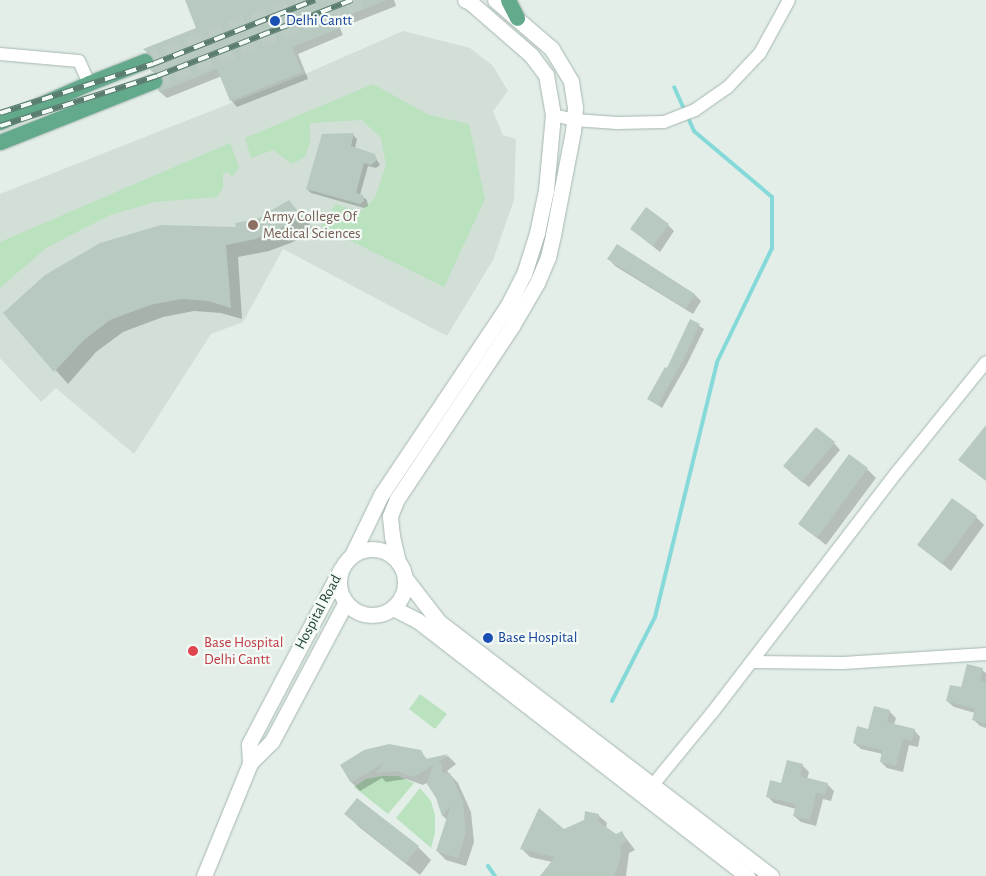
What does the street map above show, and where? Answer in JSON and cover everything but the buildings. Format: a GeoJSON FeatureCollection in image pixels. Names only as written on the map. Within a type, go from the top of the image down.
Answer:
{"type":"FeatureCollection","features":[{"type":"Feature","properties":{"kind":"main road"},"geometry":{"type":"LineString","coordinates":[[508,0],[517,18]]}},
{"type":"Feature","properties":{"kind":"main road"},"geometry":{"type":"LineString","coordinates":[[0,122],[145,61]]}},
{"type":"Feature","properties":{"kind":"main road"},"geometry":{"type":"LineString","coordinates":[[0,142],[154,81]]}},
{"type":"Feature","properties":{"kind":"street"},"geometry":{"type":"LineString","coordinates":[[405,578],[402,594],[393,608],[378,614],[369,615],[352,609],[346,602],[339,586],[341,568],[352,555],[381,495],[507,306],[524,274],[537,233],[546,190],[553,115],[546,75],[531,55],[470,2],[465,0]]}},
{"type":"Feature","properties":{"kind":"street"},"geometry":{"type":"LineString","coordinates":[[495,0],[552,49],[571,81],[575,107],[564,184],[548,257],[537,283],[512,326],[397,499],[390,516],[398,562],[405,578],[439,622],[648,791],[747,876]]}},
{"type":"Feature","properties":{"kind":"street"},"geometry":{"type":"LineString","coordinates":[[553,115],[574,120],[617,123],[664,122],[686,114],[727,88],[760,53],[789,0]]}},
{"type":"Feature","properties":{"kind":"street"},"geometry":{"type":"LineString","coordinates":[[0,54],[79,61],[89,83]]}},
{"type":"Feature","properties":{"kind":"street"},"geometry":{"type":"LineString","coordinates":[[648,791],[752,662],[898,472],[986,362]]}},
{"type":"Feature","properties":{"kind":"street"},"geometry":{"type":"LineString","coordinates":[[352,555],[368,549],[376,549],[385,551],[398,562]]}},
{"type":"Feature","properties":{"kind":"street","name":"Hospital Road"},"geometry":{"type":"LineString","coordinates":[[250,764],[249,744],[341,568]]}},
{"type":"Feature","properties":{"kind":"street","name":"Hospital Road"},"geometry":{"type":"LineString","coordinates":[[204,876],[250,764],[272,741],[346,602]]}},
{"type":"Feature","properties":{"kind":"street"},"geometry":{"type":"LineString","coordinates":[[393,608],[417,620],[648,791],[771,876]]}},
{"type":"Feature","properties":{"kind":"street"},"geometry":{"type":"LineString","coordinates":[[752,662],[843,663],[986,654]]}},
{"type":"Feature","properties":{"kind":"shaded area","name":"Army College Of Medical Sciences"},"geometry":{"type":"Polygon","coordinates":[[[403,31],[470,48],[493,66],[508,91],[493,111],[503,135],[516,139],[514,200],[493,260],[447,336],[283,249],[243,322],[211,334],[134,454],[56,388],[41,402],[0,358],[0,194],[305,74],[403,31]]]}},
{"type":"Feature","properties":{"kind":"green space"},"geometry":{"type":"Polygon","coordinates":[[[373,84],[429,115],[469,124],[485,199],[444,287],[321,226],[336,204],[360,212],[375,198],[386,165],[381,138],[362,120],[310,123],[310,141],[305,157],[292,164],[273,150],[251,158],[245,138],[373,84]]]}},
{"type":"Feature","properties":{"kind":"green space"},"geometry":{"type":"Polygon","coordinates":[[[230,143],[239,167],[232,177],[229,172],[223,173],[223,188],[217,197],[155,202],[110,215],[46,248],[0,288],[0,242],[230,143]]]}},
{"type":"Feature","properties":{"kind":"green space"},"geometry":{"type":"Polygon","coordinates":[[[420,694],[447,714],[435,729],[409,709],[420,694]]]}},
{"type":"Feature","properties":{"kind":"green space"},"geometry":{"type":"Polygon","coordinates":[[[398,776],[414,783],[388,814],[354,787],[366,779],[398,776]]]}},
{"type":"Feature","properties":{"kind":"green space"},"geometry":{"type":"Polygon","coordinates":[[[420,788],[431,801],[435,816],[435,833],[431,848],[396,818],[420,788]]]}},
{"type":"Feature","properties":{"kind":"waterway"},"geometry":{"type":"LineString","coordinates":[[612,701],[655,617],[717,362],[772,248],[772,197],[694,131],[674,87]]}},
{"type":"Feature","properties":{"kind":"waterway"},"geometry":{"type":"LineString","coordinates":[[488,866],[495,876]]}},
{"type":"Feature","properties":{"kind":"tunnel"},"geometry":{"type":"LineString","coordinates":[[145,61],[306,0]]}},
{"type":"Feature","properties":{"kind":"tunnel"},"geometry":{"type":"LineString","coordinates":[[154,81],[363,0]]}},
{"type":"Feature","properties":{"kind":"railway"},"geometry":{"type":"LineString","coordinates":[[0,113],[153,64],[315,0]]}},
{"type":"Feature","properties":{"kind":"railway"},"geometry":{"type":"LineString","coordinates":[[0,126],[157,76],[352,0]]}},
{"type":"Feature","properties":{"kind":"place","name":"Delhi Cantt"},"geometry":{"type":"Point","coordinates":[275,21]}},
{"type":"Feature","properties":{"kind":"place","name":"Army College Of Medical Sciences"},"geometry":{"type":"Point","coordinates":[253,225]}},
{"type":"Feature","properties":{"kind":"place","name":"Base Hospital"},"geometry":{"type":"Point","coordinates":[488,638]}},
{"type":"Feature","properties":{"kind":"place","name":"Base Hospital Delhi Cantt"},"geometry":{"type":"Point","coordinates":[193,651]}}]}
